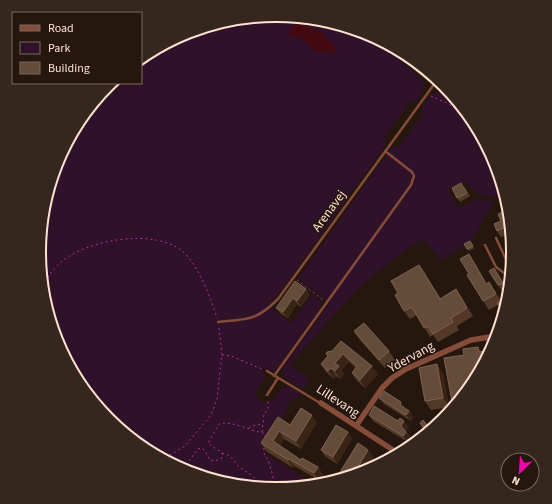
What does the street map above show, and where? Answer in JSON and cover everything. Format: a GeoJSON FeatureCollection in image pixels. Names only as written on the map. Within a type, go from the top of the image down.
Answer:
{"type":"FeatureCollection","features":[{"type":"Feature","properties":{"kind":"street","name":"Ydervang"},"geometry":{"type":"LineString","coordinates":[[356,426],[382,388],[392,378],[406,369],[471,340],[489,337]]}},
{"type":"Feature","properties":{"kind":"street","name":"Lillevang"},"geometry":{"type":"LineString","coordinates":[[321,403],[393,450]]}},
{"type":"Feature","properties":{"kind":"lane","name":"Arenavej"},"geometry":{"type":"LineString","coordinates":[[218,322],[246,319],[260,314],[278,299],[434,84]]}},
{"type":"Feature","properties":{"kind":"lane"},"geometry":{"type":"LineString","coordinates":[[274,376],[411,185],[414,176],[412,172],[385,152]]}},
{"type":"Feature","properties":{"kind":"lane"},"geometry":{"type":"LineString","coordinates":[[496,238],[506,259]]}},
{"type":"Feature","properties":{"kind":"lane"},"geometry":{"type":"LineString","coordinates":[[485,245],[496,266],[504,272]]}},
{"type":"Feature","properties":{"kind":"lane","name":"Lillevang"},"geometry":{"type":"LineString","coordinates":[[267,371],[321,403]]}},
{"type":"Feature","properties":{"kind":"lane"},"geometry":{"type":"LineString","coordinates":[[267,395],[278,378]]}},
{"type":"Feature","properties":{"kind":"path"},"geometry":{"type":"LineString","coordinates":[[426,94],[449,104],[456,109]]}},
{"type":"Feature","properties":{"kind":"path"},"geometry":{"type":"LineString","coordinates":[[48,278],[55,267],[68,257],[89,247],[112,240],[131,238],[151,240],[168,244],[180,249],[188,257],[206,288],[218,322],[222,354],[217,399],[211,415],[185,446],[169,455]]}},
{"type":"Feature","properties":{"kind":"path"},"geometry":{"type":"LineString","coordinates":[[294,277],[327,302]]}},
{"type":"Feature","properties":{"kind":"path"},"geometry":{"type":"LineString","coordinates":[[222,354],[237,358],[267,371]]}},
{"type":"Feature","properties":{"kind":"path"},"geometry":{"type":"LineString","coordinates":[[262,432],[264,414],[268,409],[269,400],[267,395]]}},
{"type":"Feature","properties":{"kind":"path"},"geometry":{"type":"LineString","coordinates":[[259,482],[239,467],[230,456],[222,453],[208,443],[219,424],[224,422],[262,432],[266,435],[266,442]]}},
{"type":"Feature","properties":{"kind":"path"},"geometry":{"type":"LineString","coordinates":[[249,428],[263,424]]}},
{"type":"Feature","properties":{"kind":"path"},"geometry":{"type":"LineString","coordinates":[[187,464],[198,450],[202,448],[210,460],[215,462],[221,459],[223,456],[222,453]]}},
{"type":"Feature","properties":{"kind":"path"},"geometry":{"type":"LineString","coordinates":[[264,448],[265,457],[268,460],[273,478],[270,482]]}},
{"type":"Feature","properties":{"kind":"green space"},"geometry":{"type":"Polygon","coordinates":[[[261,22],[291,22],[321,26],[350,34],[378,46],[396,56],[423,81],[423,89],[415,104],[410,101],[383,139],[387,143],[279,294],[268,306],[291,323],[312,294],[321,302],[320,308],[278,369],[268,371],[263,368],[261,371],[266,375],[256,393],[260,402],[272,401],[282,389],[286,388],[293,389],[301,394],[297,400],[291,399],[286,412],[263,452],[307,480],[291,482],[261,482],[231,478],[202,470],[174,458],[148,443],[113,415],[85,380],[77,367],[58,326],[50,297],[46,267],[46,237],[50,207],[58,178],[77,137],[99,106],[118,84],[142,84],[142,66],[174,46],[202,34],[216,30],[231,26],[261,22]]]}},
{"type":"Feature","properties":{"kind":"green space"},"geometry":{"type":"Polygon","coordinates":[[[436,92],[442,93],[467,124],[482,150],[494,178],[499,197],[481,195],[473,190],[465,181],[448,190],[459,208],[475,200],[494,201],[471,242],[441,260],[423,239],[390,262],[353,294],[290,365],[310,379],[304,390],[287,379],[284,376],[282,369],[330,302],[298,278],[393,146],[397,149],[425,112],[420,108],[436,92]]]}},
{"type":"Feature","properties":{"kind":"shaded area"},"geometry":{"type":"Polygon","coordinates":[[[302,23],[321,32],[336,47],[333,54],[315,51],[300,37],[289,37],[290,27],[302,23]]]}},
{"type":"Feature","properties":{"kind":"building"},"geometry":{"type":"Polygon","coordinates":[[[461,183],[467,193],[457,198],[452,188],[461,183]]]}},
{"type":"Feature","properties":{"kind":"building"},"geometry":{"type":"Polygon","coordinates":[[[503,212],[505,227],[497,231],[494,224],[501,221],[498,214],[503,212]]]}},
{"type":"Feature","properties":{"kind":"building"},"geometry":{"type":"Polygon","coordinates":[[[470,241],[473,246],[467,249],[464,244],[470,241]]]}},
{"type":"Feature","properties":{"kind":"building"},"geometry":{"type":"Polygon","coordinates":[[[469,254],[486,284],[489,282],[496,294],[483,301],[467,275],[469,274],[460,259],[469,254]]]}},
{"type":"Feature","properties":{"kind":"building"},"geometry":{"type":"Polygon","coordinates":[[[419,265],[440,299],[456,289],[467,308],[451,318],[453,322],[433,334],[428,326],[424,328],[412,307],[404,311],[395,295],[398,293],[391,281],[419,265]]]}},
{"type":"Feature","properties":{"kind":"building"},"geometry":{"type":"Polygon","coordinates":[[[494,268],[504,285],[498,285],[489,271],[494,268]]]}},
{"type":"Feature","properties":{"kind":"building"},"geometry":{"type":"Polygon","coordinates":[[[295,281],[306,289],[297,301],[293,298],[283,312],[276,308],[295,281]]]}},
{"type":"Feature","properties":{"kind":"building"},"geometry":{"type":"Polygon","coordinates":[[[364,323],[389,351],[379,360],[354,331],[364,323]]]}},
{"type":"Feature","properties":{"kind":"building"},"geometry":{"type":"Polygon","coordinates":[[[341,341],[372,366],[360,380],[352,373],[357,366],[343,354],[335,363],[339,366],[335,371],[331,368],[328,371],[321,364],[328,356],[326,354],[327,352],[332,351],[341,341]]]}},
{"type":"Feature","properties":{"kind":"building"},"geometry":{"type":"Polygon","coordinates":[[[478,347],[479,352],[483,351],[467,380],[452,400],[444,358],[464,355],[463,349],[478,347]]]}},
{"type":"Feature","properties":{"kind":"building"},"geometry":{"type":"Polygon","coordinates":[[[437,364],[443,398],[425,401],[419,368],[437,364]]]}},
{"type":"Feature","properties":{"kind":"building"},"geometry":{"type":"Polygon","coordinates":[[[384,391],[401,402],[400,405],[409,411],[406,415],[379,398],[384,391]]]}},
{"type":"Feature","properties":{"kind":"building"},"geometry":{"type":"Polygon","coordinates":[[[374,406],[398,421],[400,418],[404,421],[401,426],[406,432],[403,436],[369,415],[374,406]]]}},
{"type":"Feature","properties":{"kind":"building"},"geometry":{"type":"Polygon","coordinates":[[[301,408],[312,415],[296,441],[279,431],[273,441],[301,460],[302,458],[318,467],[314,473],[289,459],[288,460],[261,443],[278,417],[290,425],[301,408]]]}},
{"type":"Feature","properties":{"kind":"building"},"geometry":{"type":"Polygon","coordinates":[[[423,420],[427,426],[424,428],[420,423],[423,420]]]}},
{"type":"Feature","properties":{"kind":"building"},"geometry":{"type":"Polygon","coordinates":[[[336,425],[348,432],[333,457],[321,450],[336,425]]]}},
{"type":"Feature","properties":{"kind":"building"},"geometry":{"type":"Polygon","coordinates":[[[358,443],[368,450],[358,466],[339,473],[358,443]]]}}]}
